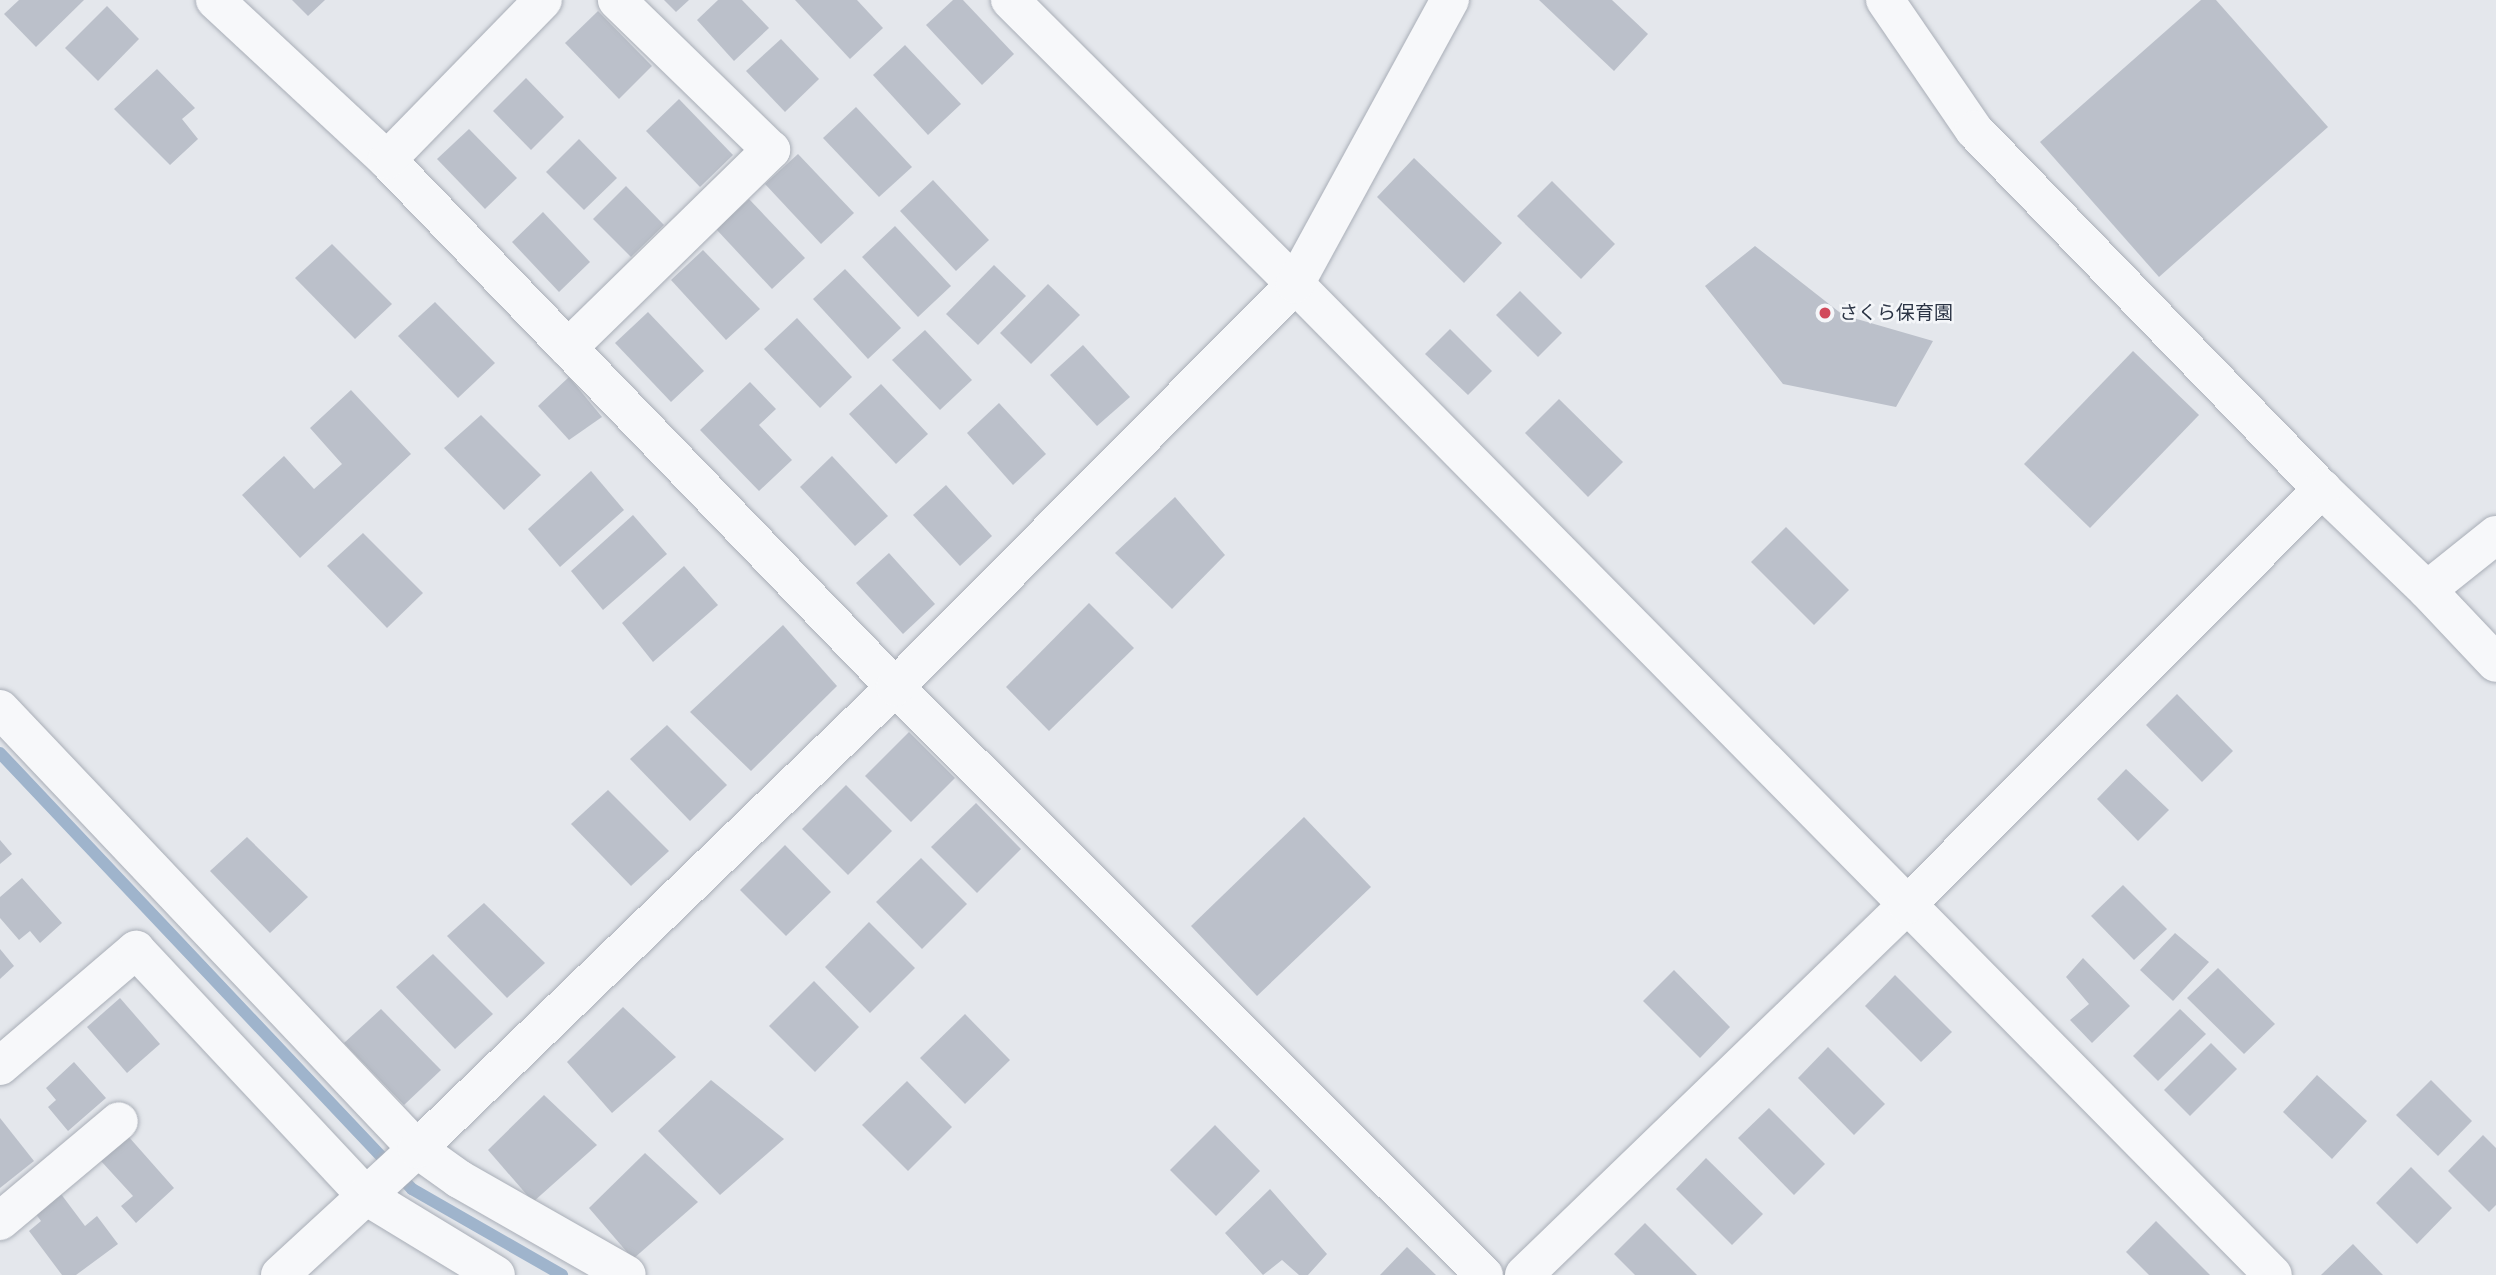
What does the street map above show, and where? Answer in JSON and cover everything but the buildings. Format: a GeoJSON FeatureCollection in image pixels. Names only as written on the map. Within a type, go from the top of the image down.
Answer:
{"type":"FeatureCollection","features":[{"type":"Feature","properties":{"kind":"street"},"geometry":{"type":"LineString","coordinates":[[215,0],[387,160],[895,687],[1484,1275]]}},
{"type":"Feature","properties":{"kind":"street"},"geometry":{"type":"LineString","coordinates":[[387,160],[543,0]]}},
{"type":"Feature","properties":{"kind":"street"},"geometry":{"type":"LineString","coordinates":[[568,348],[771,150],[617,0]]}},
{"type":"Feature","properties":{"kind":"street"},"geometry":{"type":"LineString","coordinates":[[1010,0],[1295,284],[2273,1275]]}},
{"type":"Feature","properties":{"kind":"street"},"geometry":{"type":"LineString","coordinates":[[280,1275],[417,1149],[895,687],[1295,284],[1450,0]]}},
{"type":"Feature","properties":{"kind":"street"},"geometry":{"type":"LineString","coordinates":[[1885,0],[1974,130],[2322,489],[2427,590],[2496,663]]}},
{"type":"Feature","properties":{"kind":"street"},"geometry":{"type":"LineString","coordinates":[[1524,1275],[1907,905],[2322,489]]}},
{"type":"Feature","properties":{"kind":"street"},"geometry":{"type":"LineString","coordinates":[[2427,590],[2496,535]]}},
{"type":"Feature","properties":{"kind":"street"},"geometry":{"type":"LineString","coordinates":[[0,709],[417,1149],[459,1178],[627,1275]]}},
{"type":"Feature","properties":{"kind":"street"},"geometry":{"type":"LineString","coordinates":[[0,1066],[136,950],[366,1196],[496,1275]]}},
{"type":"Feature","properties":{"kind":"street"},"geometry":{"type":"LineString","coordinates":[[0,1221],[119,1121]]}},
{"type":"Feature","properties":{"kind":"waterway"},"geometry":{"type":"LineString","coordinates":[[0,753],[412,1189],[562,1275]]}},
{"type":"Feature","properties":{"kind":"place","name":"さくら保育園"},"geometry":{"type":"Point","coordinates":[1825,313]}}]}
